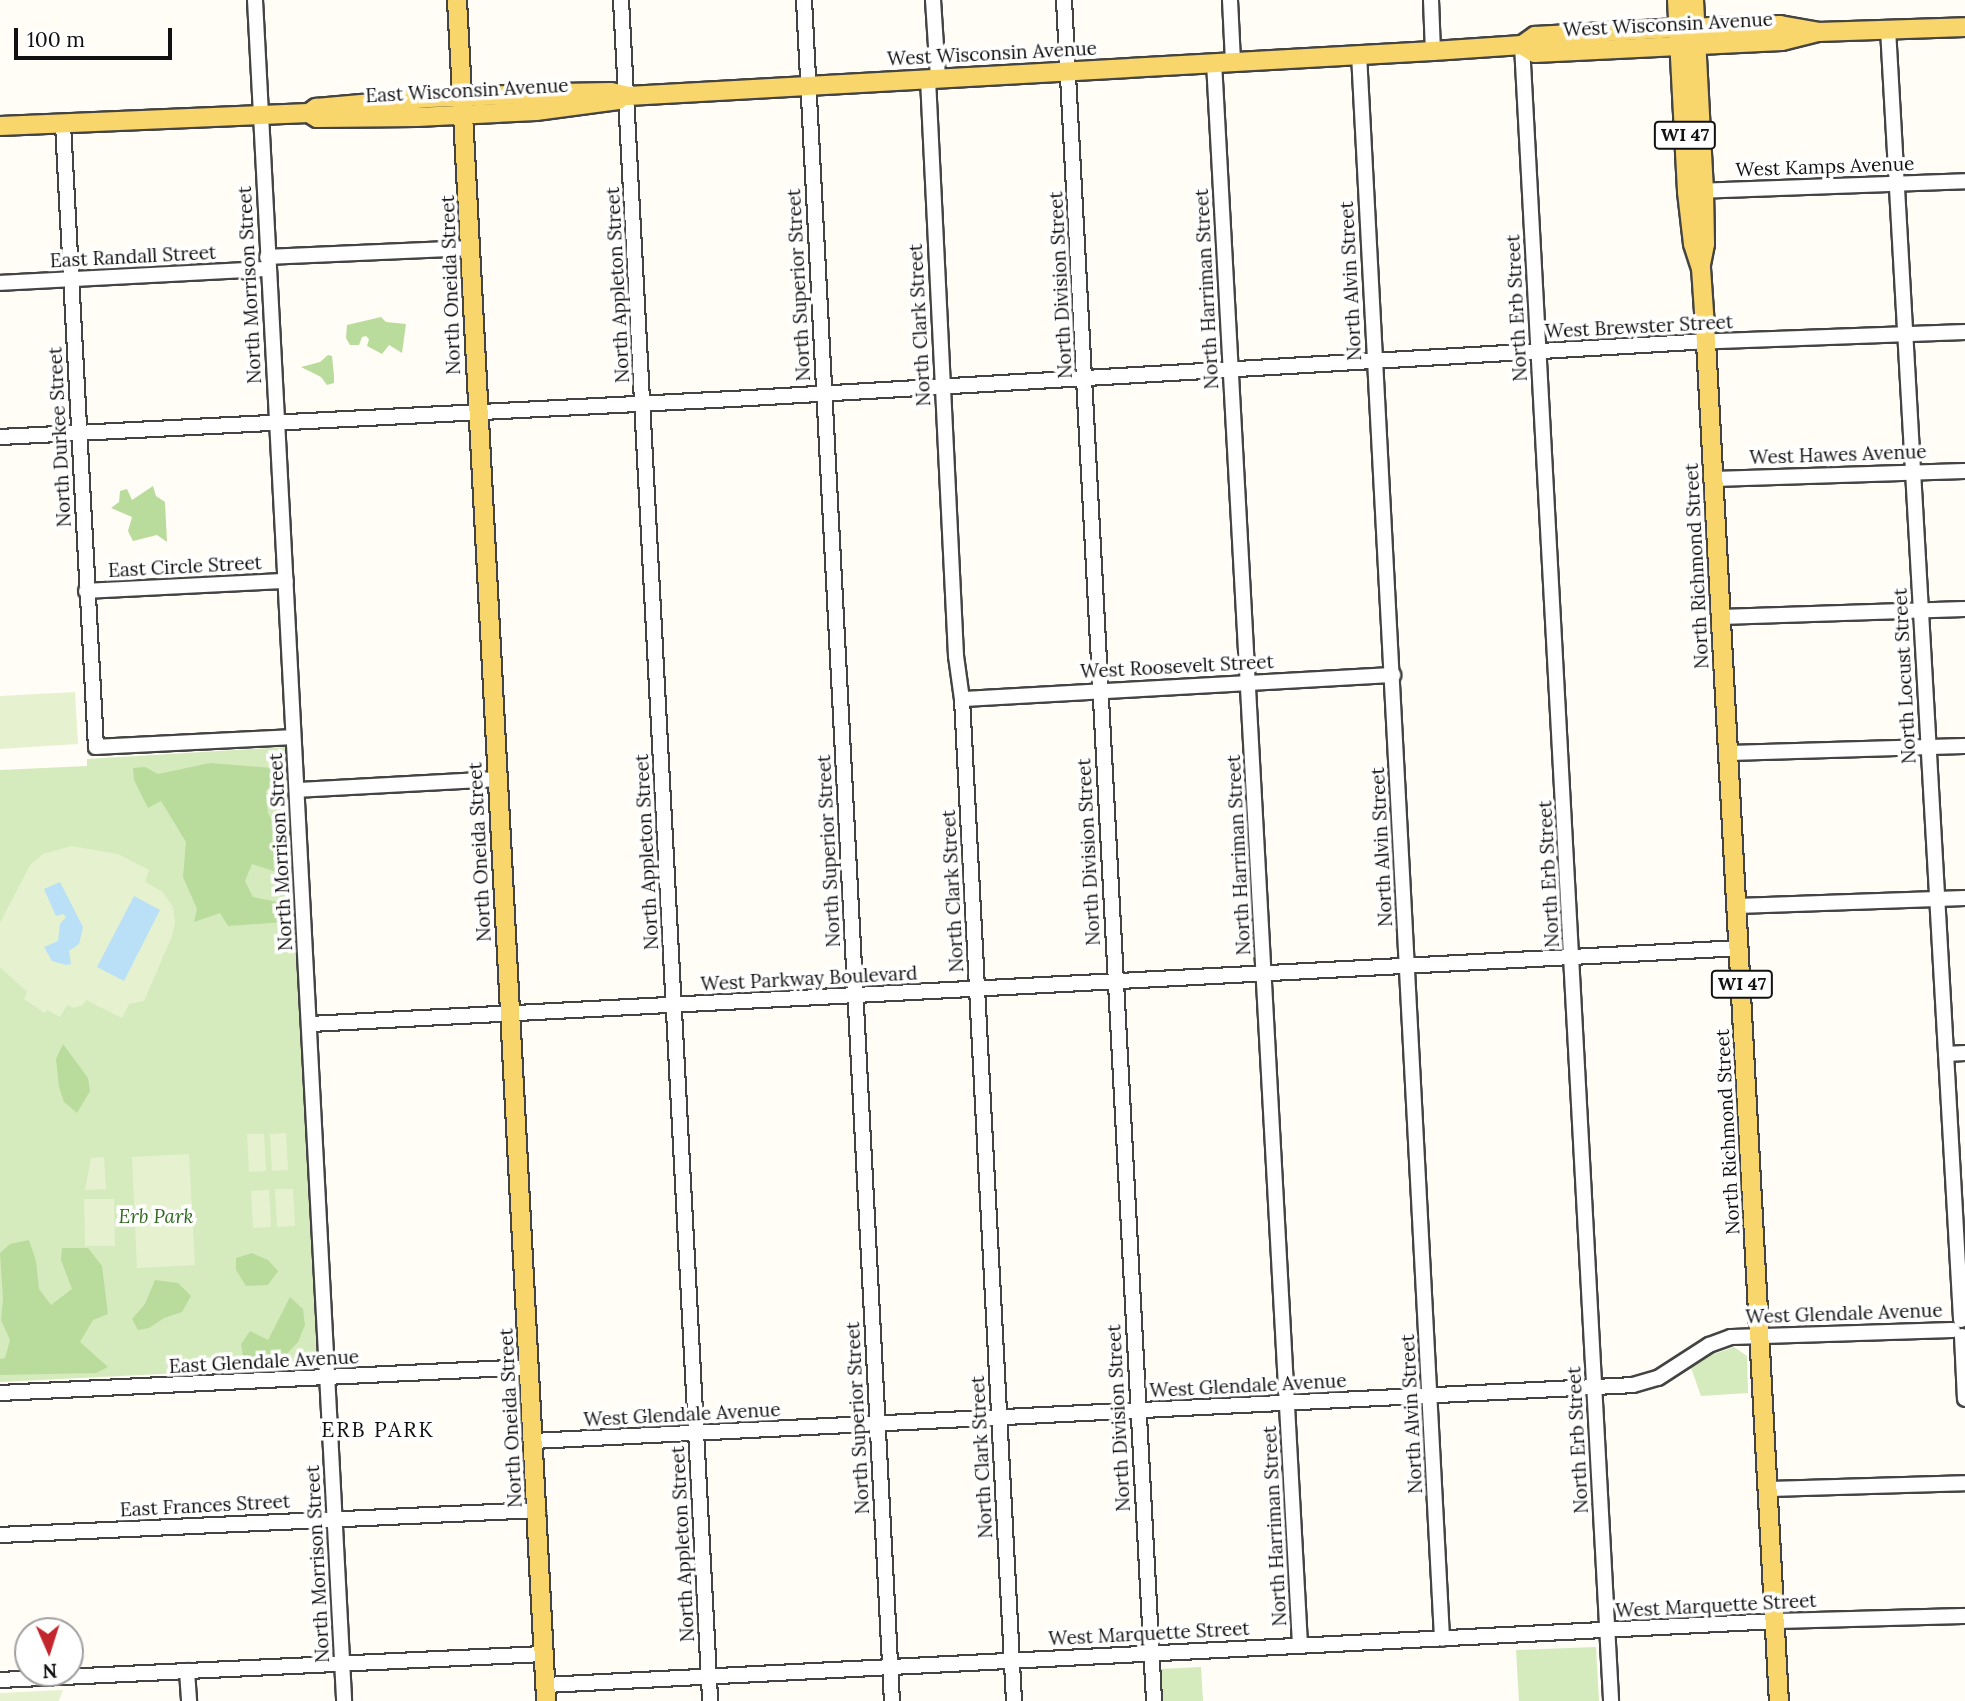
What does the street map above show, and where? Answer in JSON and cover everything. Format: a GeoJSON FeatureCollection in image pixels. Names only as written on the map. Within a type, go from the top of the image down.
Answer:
{"type":"FeatureCollection","features":[{"type":"Feature","properties":{"kind":"main road","name":"North Oneida Street"},"geometry":{"type":"LineString","coordinates":[[457,0],[546,1693]]}},
{"type":"Feature","properties":{"kind":"main road","name":"North Richmond Street"},"geometry":{"type":"LineString","coordinates":[[1677,0],[1687,36],[1696,191],[1705,244],[1700,268],[1740,948],[1779,1701]]}},
{"type":"Feature","properties":{"kind":"main road","name":"North Richmond Street"},"geometry":{"type":"LineString","coordinates":[[1687,36],[1694,0]]}},
{"type":"Feature","properties":{"kind":"main road","name":"West Wisconsin Avenue"},"geometry":{"type":"LineString","coordinates":[[464,106],[611,92],[628,96],[1433,51],[1522,45],[1535,36],[1687,36],[1782,41],[1818,32],[1965,27]]}},
{"type":"Feature","properties":{"kind":"main road","name":"East Wisconsin Avenue"},"geometry":{"type":"LineString","coordinates":[[0,127],[309,113],[316,108],[375,102],[464,106]]}},
{"type":"Feature","properties":{"kind":"street","name":"North Morrison Street"},"geometry":{"type":"LineString","coordinates":[[255,0],[344,1701]]}},
{"type":"Feature","properties":{"kind":"street","name":"North Appleton Street"},"geometry":{"type":"LineString","coordinates":[[621,0],[710,1701]]}},
{"type":"Feature","properties":{"kind":"street","name":"North Superior Street"},"geometry":{"type":"LineString","coordinates":[[804,0],[892,1701]]}},
{"type":"Feature","properties":{"kind":"street","name":"North Clark Street"},"geometry":{"type":"LineString","coordinates":[[933,0],[942,386],[956,656],[962,699],[1014,1701]]}},
{"type":"Feature","properties":{"kind":"street","name":"North Division Street"},"geometry":{"type":"LineString","coordinates":[[1064,0],[1154,1701]]}},
{"type":"Feature","properties":{"kind":"street"},"geometry":{"type":"LineString","coordinates":[[1230,0],[1233,61]]}},
{"type":"Feature","properties":{"kind":"street"},"geometry":{"type":"LineString","coordinates":[[1431,0],[1433,51]]}},
{"type":"Feature","properties":{"kind":"street","name":"North Locust Street"},"geometry":{"type":"LineString","coordinates":[[1888,29],[1946,1054],[1959,1190],[1965,1399]]}},
{"type":"Feature","properties":{"kind":"street","name":"North Erb Street"},"geometry":{"type":"LineString","coordinates":[[1522,45],[1611,1701]]}},
{"type":"Feature","properties":{"kind":"street","name":"North Alvin Street"},"geometry":{"type":"LineString","coordinates":[[1359,54],[1442,1639]]}},
{"type":"Feature","properties":{"kind":"street","name":"North Harriman Street"},"geometry":{"type":"LineString","coordinates":[[1214,62],[1250,683],[1300,1645]]}},
{"type":"Feature","properties":{"kind":"street","name":"North Durkee Street"},"geometry":{"type":"LineString","coordinates":[[63,124],[96,747],[293,737]]}},
{"type":"Feature","properties":{"kind":"street","name":"West Kamps Avenue"},"geometry":{"type":"LineString","coordinates":[[1696,191],[1965,181]]}},
{"type":"Feature","properties":{"kind":"street","name":"East Randall Street"},"geometry":{"type":"LineString","coordinates":[[0,283],[471,248]]}},
{"type":"Feature","properties":{"kind":"street","name":"West Brewster Street"},"geometry":{"type":"LineString","coordinates":[[0,437],[643,404],[1706,342],[1965,332]]}},
{"type":"Feature","properties":{"kind":"street","name":"West Hawes Avenue"},"geometry":{"type":"LineString","coordinates":[[1713,479],[1965,471]]}},
{"type":"Feature","properties":{"kind":"street","name":"East Circle Street"},"geometry":{"type":"LineString","coordinates":[[86,592],[286,581]]}},
{"type":"Feature","properties":{"kind":"street"},"geometry":{"type":"LineString","coordinates":[[1720,617],[1965,609]]}},
{"type":"Feature","properties":{"kind":"street","name":"West Roosevelt Street"},"geometry":{"type":"LineString","coordinates":[[962,699],[1393,675]]}},
{"type":"Feature","properties":{"kind":"street"},"geometry":{"type":"LineString","coordinates":[[1728,753],[1965,746]]}},
{"type":"Feature","properties":{"kind":"street"},"geometry":{"type":"LineString","coordinates":[[297,790],[497,779]]}},
{"type":"Feature","properties":{"kind":"street"},"geometry":{"type":"LineString","coordinates":[[1737,906],[1965,898]]}},
{"type":"Feature","properties":{"kind":"street","name":"West Parkway Boulevard"},"geometry":{"type":"LineString","coordinates":[[310,1024],[1740,948]]}},
{"type":"Feature","properties":{"kind":"street"},"geometry":{"type":"LineString","coordinates":[[1946,1054],[1965,1053]]}},
{"type":"Feature","properties":{"kind":"street","name":"West Glendale Avenue"},"geometry":{"type":"LineString","coordinates":[[533,1441],[1595,1387],[1652,1381],[1715,1342],[1731,1337],[1961,1329]]}},
{"type":"Feature","properties":{"kind":"street","name":"East Glendale Avenue"},"geometry":{"type":"LineString","coordinates":[[0,1393],[529,1367]]}},
{"type":"Feature","properties":{"kind":"street"},"geometry":{"type":"LineString","coordinates":[[1768,1489],[1965,1483]]}},
{"type":"Feature","properties":{"kind":"street","name":"East Frances Street"},"geometry":{"type":"LineString","coordinates":[[0,1535],[538,1510]]}},
{"type":"Feature","properties":{"kind":"street","name":"West Marquette Street"},"geometry":{"type":"LineString","coordinates":[[546,1693],[709,1676],[1775,1621],[1965,1616]]}},
{"type":"Feature","properties":{"kind":"street"},"geometry":{"type":"LineString","coordinates":[[0,1679],[544,1654]]}},
{"type":"Feature","properties":{"kind":"street"},"geometry":{"type":"LineString","coordinates":[[187,1671],[189,1701]]}},
{"type":"Feature","properties":{"kind":"green space"},"geometry":{"type":"Polygon","coordinates":[[[381,317],[386,322],[406,324],[402,353],[389,345],[382,354],[367,346],[369,339],[366,336],[362,337],[359,345],[350,345],[346,338],[347,325],[381,317]]]}},
{"type":"Feature","properties":{"kind":"green space"},"geometry":{"type":"Polygon","coordinates":[[[328,355],[332,356],[334,383],[327,385],[321,377],[301,367],[320,362],[328,355]]]}},
{"type":"Feature","properties":{"kind":"green space"},"geometry":{"type":"Polygon","coordinates":[[[153,486],[156,496],[165,502],[167,542],[157,535],[133,541],[128,531],[132,517],[111,508],[119,502],[120,491],[127,489],[132,500],[153,486]]]}},
{"type":"Feature","properties":{"kind":"green space"},"geometry":{"type":"Polygon","coordinates":[[[75,692],[78,744],[0,749],[0,696],[75,692]]]}},
{"type":"Feature","properties":{"kind":"green space","name":"Erb Park"},"geometry":{"type":"Polygon","coordinates":[[[287,747],[319,1366],[0,1382],[0,770],[87,766],[87,759],[287,747]]]}},
{"type":"Feature","properties":{"kind":"green space"},"geometry":{"type":"Polygon","coordinates":[[[210,763],[273,768],[277,780],[266,791],[268,813],[286,845],[286,875],[252,864],[245,881],[253,897],[277,902],[287,912],[284,922],[228,926],[220,913],[194,922],[197,909],[183,877],[186,842],[161,801],[148,808],[134,780],[133,768],[145,767],[158,774],[210,763]]]}},
{"type":"Feature","properties":{"kind":"green space"},"geometry":{"type":"Polygon","coordinates":[[[71,846],[118,854],[149,870],[145,882],[163,892],[173,907],[175,923],[172,936],[144,1001],[129,1004],[122,1018],[86,1000],[83,1005],[74,1008],[67,1005],[60,1017],[47,1010],[45,1013],[24,999],[27,992],[0,967],[0,923],[30,865],[43,854],[71,846]]]}},
{"type":"Feature","properties":{"kind":"green space"},"geometry":{"type":"Polygon","coordinates":[[[63,1044],[88,1078],[90,1091],[77,1113],[64,1102],[59,1087],[56,1059],[63,1044]]]}},
{"type":"Feature","properties":{"kind":"green space"},"geometry":{"type":"Polygon","coordinates":[[[286,1133],[288,1170],[272,1171],[270,1134],[286,1133]]]}},
{"type":"Feature","properties":{"kind":"green space"},"geometry":{"type":"Polygon","coordinates":[[[247,1134],[264,1134],[266,1171],[249,1172],[247,1134]]]}},
{"type":"Feature","properties":{"kind":"green space"},"geometry":{"type":"Polygon","coordinates":[[[189,1154],[195,1265],[137,1268],[132,1157],[189,1154]]]}},
{"type":"Feature","properties":{"kind":"green space"},"geometry":{"type":"Polygon","coordinates":[[[104,1157],[106,1189],[85,1190],[91,1158],[104,1157]]]}},
{"type":"Feature","properties":{"kind":"green space"},"geometry":{"type":"Polygon","coordinates":[[[275,1189],[293,1189],[295,1226],[277,1227],[275,1189]]]}},
{"type":"Feature","properties":{"kind":"green space"},"geometry":{"type":"Polygon","coordinates":[[[269,1190],[271,1227],[253,1228],[251,1191],[269,1190]]]}},
{"type":"Feature","properties":{"kind":"green space"},"geometry":{"type":"Polygon","coordinates":[[[84,1199],[114,1199],[115,1246],[85,1246],[84,1199]]]}},
{"type":"Feature","properties":{"kind":"green space"},"geometry":{"type":"Polygon","coordinates":[[[29,1240],[36,1261],[39,1289],[51,1305],[72,1289],[61,1260],[62,1248],[88,1248],[102,1266],[108,1314],[93,1320],[80,1342],[108,1367],[96,1373],[0,1375],[0,1359],[5,1358],[10,1340],[1,1320],[3,1299],[0,1253],[10,1244],[29,1240]]]}},
{"type":"Feature","properties":{"kind":"green space"},"geometry":{"type":"Polygon","coordinates":[[[252,1253],[268,1260],[278,1271],[268,1285],[246,1286],[236,1270],[236,1258],[252,1253]]]}},
{"type":"Feature","properties":{"kind":"green space"},"geometry":{"type":"Polygon","coordinates":[[[155,1280],[178,1283],[191,1296],[182,1312],[164,1318],[149,1328],[138,1330],[132,1319],[145,1304],[155,1280]]]}},
{"type":"Feature","properties":{"kind":"green space"},"geometry":{"type":"Polygon","coordinates":[[[290,1297],[303,1309],[305,1325],[298,1342],[284,1357],[244,1361],[241,1344],[250,1331],[268,1340],[290,1297]]]}},
{"type":"Feature","properties":{"kind":"green space"},"geometry":{"type":"Polygon","coordinates":[[[1734,1347],[1747,1356],[1748,1393],[1701,1396],[1691,1368],[1711,1355],[1734,1347]]]}},
{"type":"Feature","properties":{"kind":"green space"},"geometry":{"type":"Polygon","coordinates":[[[1596,1647],[1599,1701],[1519,1701],[1516,1650],[1596,1647]]]}},
{"type":"Feature","properties":{"kind":"green space"},"geometry":{"type":"Polygon","coordinates":[[[1201,1667],[1203,1701],[1162,1701],[1160,1669],[1201,1667]]]}},
{"type":"Feature","properties":{"kind":"green space"},"geometry":{"type":"Polygon","coordinates":[[[63,1690],[59,1701],[0,1701],[0,1693],[63,1690]]]}},
{"type":"Feature","properties":{"kind":"water"},"geometry":{"type":"Polygon","coordinates":[[[60,882],[83,927],[79,944],[69,951],[71,964],[66,965],[52,961],[44,947],[58,941],[60,924],[66,917],[63,914],[56,916],[44,889],[60,882]]]}},
{"type":"Feature","properties":{"kind":"water"},"geometry":{"type":"Polygon","coordinates":[[[134,896],[160,910],[124,981],[97,967],[134,896]]]}},
{"type":"Feature","properties":{"kind":"district","name":"ERB PARK"},"geometry":{"type":"Point","coordinates":[378,1430]}}]}
